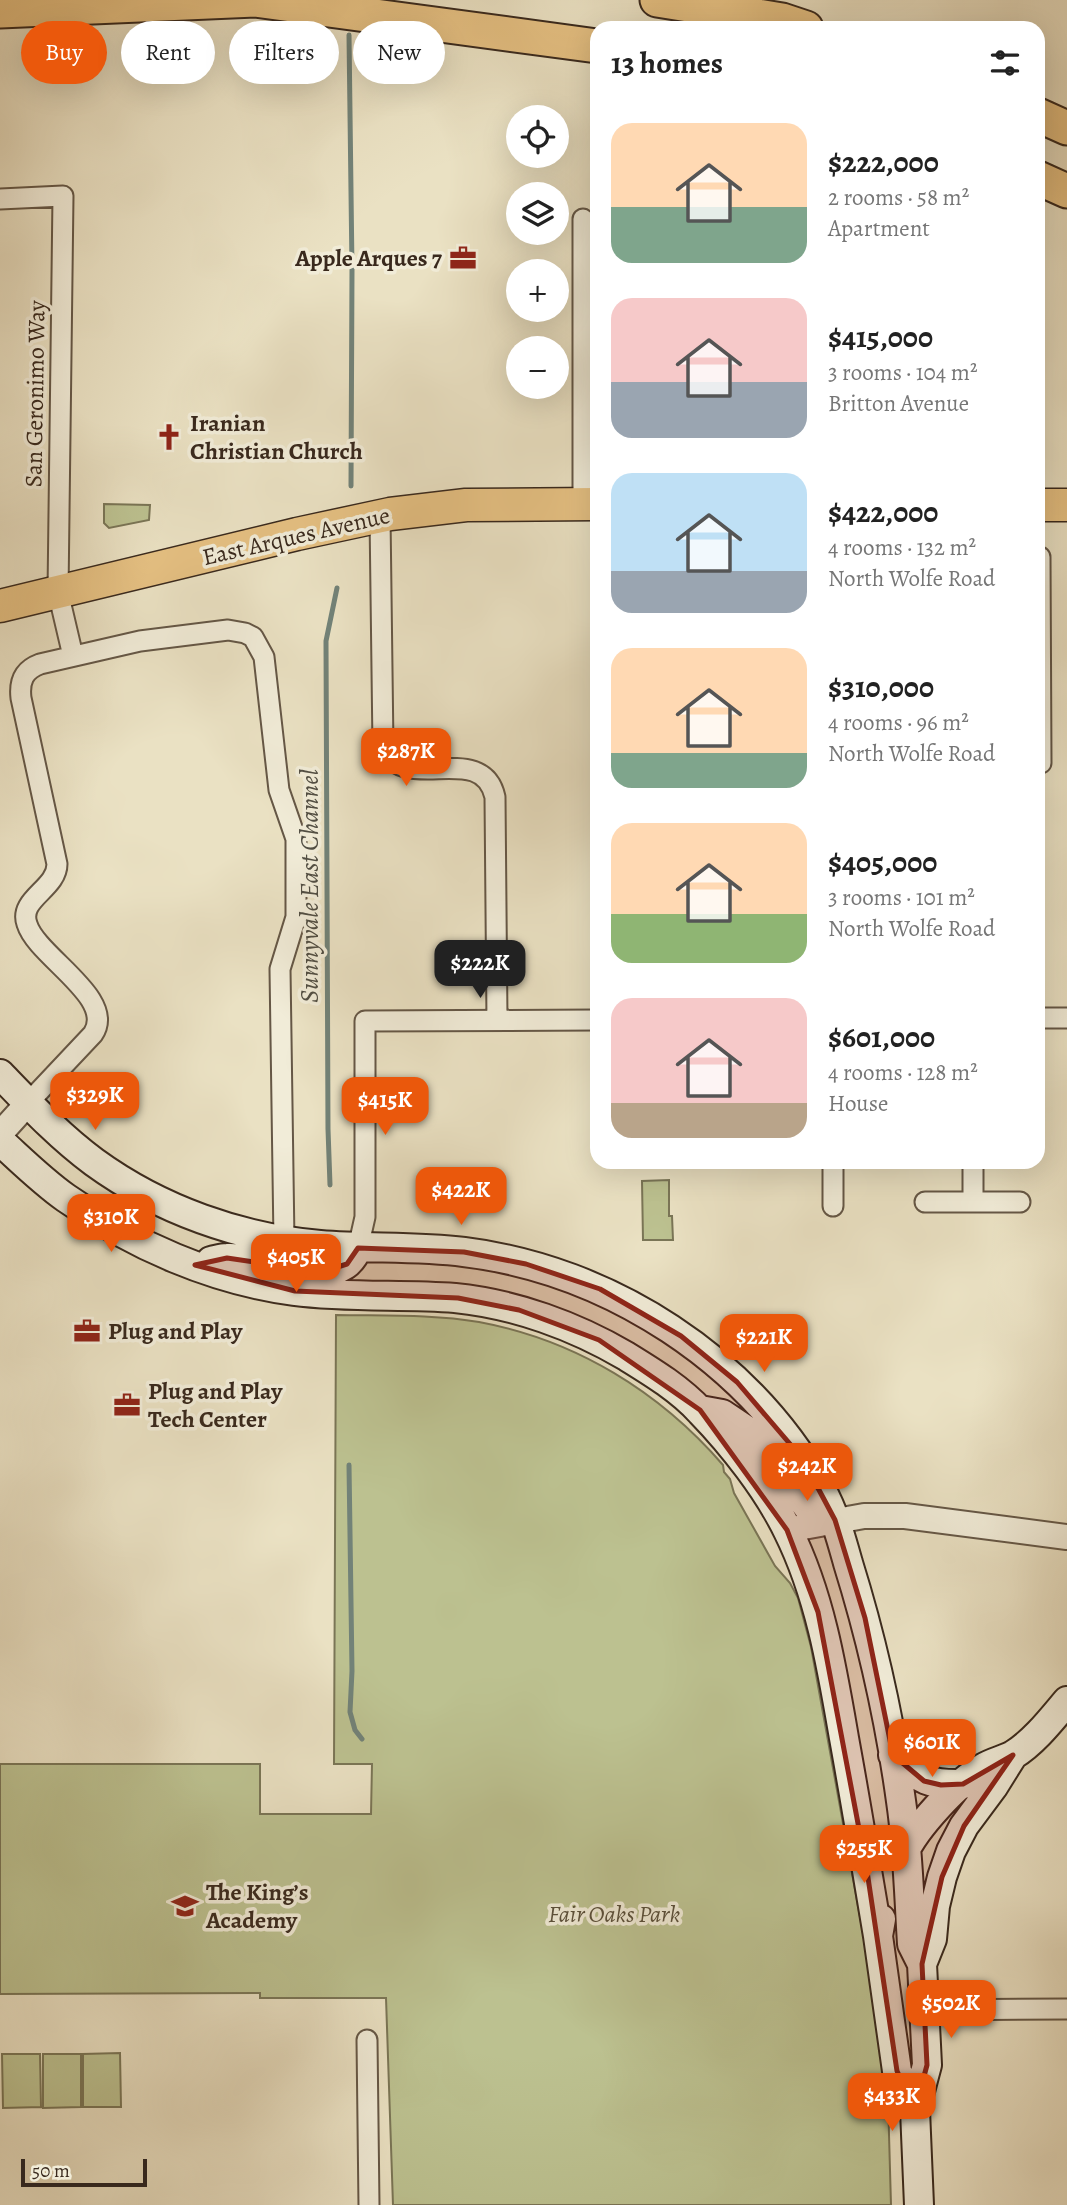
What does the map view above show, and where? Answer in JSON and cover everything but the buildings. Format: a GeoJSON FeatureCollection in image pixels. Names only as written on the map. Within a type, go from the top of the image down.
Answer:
{"type":"FeatureCollection","features":[{"type":"Feature","properties":{"kind":"highway"},"geometry":{"type":"LineString","coordinates":[[0,11],[257,0],[590,45]]}},
{"type":"Feature","properties":{"kind":"highway"},"geometry":{"type":"LineString","coordinates":[[657,0],[785,21]]}},
{"type":"Feature","properties":{"kind":"highway"},"geometry":{"type":"LineString","coordinates":[[508,33],[590,55]]}},
{"type":"Feature","properties":{"kind":"highway"},"geometry":{"type":"LineString","coordinates":[[1045,118],[1067,128]]}},
{"type":"Feature","properties":{"kind":"highway"},"geometry":{"type":"LineString","coordinates":[[1045,181],[1067,191]]}},
{"type":"Feature","properties":{"kind":"main road","name":"East Arques Avenue"},"geometry":{"type":"LineString","coordinates":[[0,606],[380,516],[466,505],[590,504]]}},
{"type":"Feature","properties":{"kind":"main road"},"geometry":{"type":"LineString","coordinates":[[1045,505],[1067,505]]}},
{"type":"Feature","properties":{"kind":"main road"},"geometry":{"type":"LineString","coordinates":[[0,1074],[59,1134],[96,1164],[194,1217],[226,1228],[284,1241],[358,1248],[464,1252],[546,1270],[618,1297],[681,1336],[737,1382],[770,1416],[797,1450],[823,1492],[835,1520],[865,1618],[893,1755],[906,1849],[912,1944],[922,1964],[925,2010],[927,2065],[915,2110],[919,2205]]}},
{"type":"Feature","properties":{"kind":"main road"},"geometry":{"type":"LineString","coordinates":[[0,1141],[56,1191],[107,1225],[152,1248],[195,1265],[250,1282],[295,1291],[458,1298],[519,1310],[599,1340],[649,1370],[700,1410],[759,1485],[788,1530],[818,1612],[832,1667],[878,1936],[897,2071],[915,2110]]}},
{"type":"Feature","properties":{"kind":"main road"},"geometry":{"type":"LineString","coordinates":[[195,1265],[227,1258],[322,1272],[347,1264],[358,1248]]}},
{"type":"Feature","properties":{"kind":"main road"},"geometry":{"type":"LineString","coordinates":[[700,1410],[722,1413],[758,1438],[810,1510],[821,1517],[835,1520]]}},
{"type":"Feature","properties":{"kind":"main road"},"geometry":{"type":"LineString","coordinates":[[922,1964],[932,1939],[935,1906],[942,1877],[964,1826],[1013,1755],[1040,1732],[1067,1701]]}},
{"type":"Feature","properties":{"kind":"main road"},"geometry":{"type":"LineString","coordinates":[[893,1755],[924,1781],[941,1785],[963,1784]]}},
{"type":"Feature","properties":{"kind":"main road"},"geometry":{"type":"LineString","coordinates":[[878,1936],[882,1910],[906,1849],[919,1827],[982,1768],[1013,1755]]}},
{"type":"Feature","properties":{"kind":"street","name":"San Geronimo Way"},"geometry":{"type":"LineString","coordinates":[[0,199],[63,196],[58,592],[73,656]]}},
{"type":"Feature","properties":{"kind":"street"},"geometry":{"type":"LineString","coordinates":[[583,219],[590,504]]}},
{"type":"Feature","properties":{"kind":"street"},"geometry":{"type":"LineString","coordinates":[[380,516],[383,747],[388,758],[398,765],[414,769],[464,769],[477,772],[492,787],[495,797],[497,1020]]}},
{"type":"Feature","properties":{"kind":"street"},"geometry":{"type":"LineString","coordinates":[[0,1134],[93,1034],[98,1027],[99,1018],[93,1004],[36,939],[25,919],[30,904],[52,881],[57,869],[53,839],[21,698],[21,680],[34,666],[152,639],[228,630],[245,633],[253,637],[262,651],[279,790],[296,839],[297,914],[280,969],[284,1241]]}},
{"type":"Feature","properties":{"kind":"street"},"geometry":{"type":"LineString","coordinates":[[1045,1018],[1067,1018]]}},
{"type":"Feature","properties":{"kind":"street"},"geometry":{"type":"LineString","coordinates":[[358,1248],[365,1217],[365,1021],[590,1020]]}},
{"type":"Feature","properties":{"kind":"street"},"geometry":{"type":"LineString","coordinates":[[833,1169],[833,1206]]}},
{"type":"Feature","properties":{"kind":"street"},"geometry":{"type":"LineString","coordinates":[[973,1169],[973,1202]]}},
{"type":"Feature","properties":{"kind":"street"},"geometry":{"type":"LineString","coordinates":[[925,1202],[1020,1202]]}},
{"type":"Feature","properties":{"kind":"street"},"geometry":{"type":"LineString","coordinates":[[788,1530],[864,1516],[905,1516],[1067,1537]]}},
{"type":"Feature","properties":{"kind":"street"},"geometry":{"type":"LineString","coordinates":[[925,2010],[1067,2009]]}},
{"type":"Feature","properties":{"kind":"street"},"geometry":{"type":"LineString","coordinates":[[366,2040],[369,2205]]}},
{"type":"Feature","properties":{"kind":"highlighted area"},"geometry":{"type":"Polygon","coordinates":[[[358,1248],[464,1252],[526,1264],[600,1289],[681,1336],[737,1382],[802,1458],[835,1520],[865,1618],[893,1755],[924,1781],[941,1785],[963,1784],[1013,1755],[964,1826],[942,1877],[922,1964],[927,2065],[915,2110],[897,2071],[867,1871],[818,1612],[787,1530],[700,1410],[599,1340],[519,1310],[458,1298],[295,1291],[195,1265],[227,1258],[322,1272],[347,1264],[358,1248]]]}},
{"type":"Feature","properties":{"kind":"green space"},"geometry":{"type":"Polygon","coordinates":[[[104,504],[150,505],[149,520],[109,528],[104,523],[104,504]]]}},
{"type":"Feature","properties":{"kind":"green space"},"geometry":{"type":"Polygon","coordinates":[[[669,1180],[669,1216],[672,1216],[673,1240],[643,1240],[642,1181],[669,1180]]]}},
{"type":"Feature","properties":{"kind":"green space","name":"Fair Oaks Park"},"geometry":{"type":"Polygon","coordinates":[[[336,1315],[461,1319],[515,1330],[549,1342],[582,1356],[644,1392],[672,1414],[723,1465],[734,1493],[775,1566],[790,1583],[798,1598],[811,1647],[875,2000],[888,2099],[891,2205],[393,2205],[386,1998],[260,1998],[260,1993],[0,1994],[0,1764],[260,1764],[260,1814],[371,1814],[372,1764],[334,1764],[336,1315]]]}},
{"type":"Feature","properties":{"kind":"green space"},"geometry":{"type":"Polygon","coordinates":[[[120,2053],[121,2107],[83,2107],[83,2054],[120,2053]]]}},
{"type":"Feature","properties":{"kind":"green space"},"geometry":{"type":"Polygon","coordinates":[[[2,2054],[40,2054],[41,2107],[3,2108],[2,2054]]]}},
{"type":"Feature","properties":{"kind":"green space"},"geometry":{"type":"Polygon","coordinates":[[[43,2054],[81,2054],[81,2107],[43,2108],[43,2054]]]}},
{"type":"Feature","properties":{"kind":"waterway","name":"Sunnyvale East Channel"},"geometry":{"type":"LineString","coordinates":[[349,35],[351,486]]}},
{"type":"Feature","properties":{"kind":"waterway","name":"Sunnyvale East Channel"},"geometry":{"type":"LineString","coordinates":[[330,1185],[326,641],[337,588]]}},
{"type":"Feature","properties":{"kind":"waterway","name":"Sunnyvale East Channel"},"geometry":{"type":"LineString","coordinates":[[349,1465],[352,1671],[350,1712],[355,1730],[362,1739]]}},
{"type":"Feature","properties":{"kind":"place","name":"Apple Arques 7"},"geometry":{"type":"Point","coordinates":[463,258]}},
{"type":"Feature","properties":{"kind":"place","name":"Iranian Christian Church"},"geometry":{"type":"Point","coordinates":[169,437]}},
{"type":"Feature","properties":{"kind":"place","name":"Plug and Play"},"geometry":{"type":"Point","coordinates":[87,1331]}},
{"type":"Feature","properties":{"kind":"place","name":"Plug and Play Tech Center"},"geometry":{"type":"Point","coordinates":[127,1405]}},
{"type":"Feature","properties":{"kind":"place","name":"The King’s Academy"},"geometry":{"type":"Point","coordinates":[185,1906]}}]}
